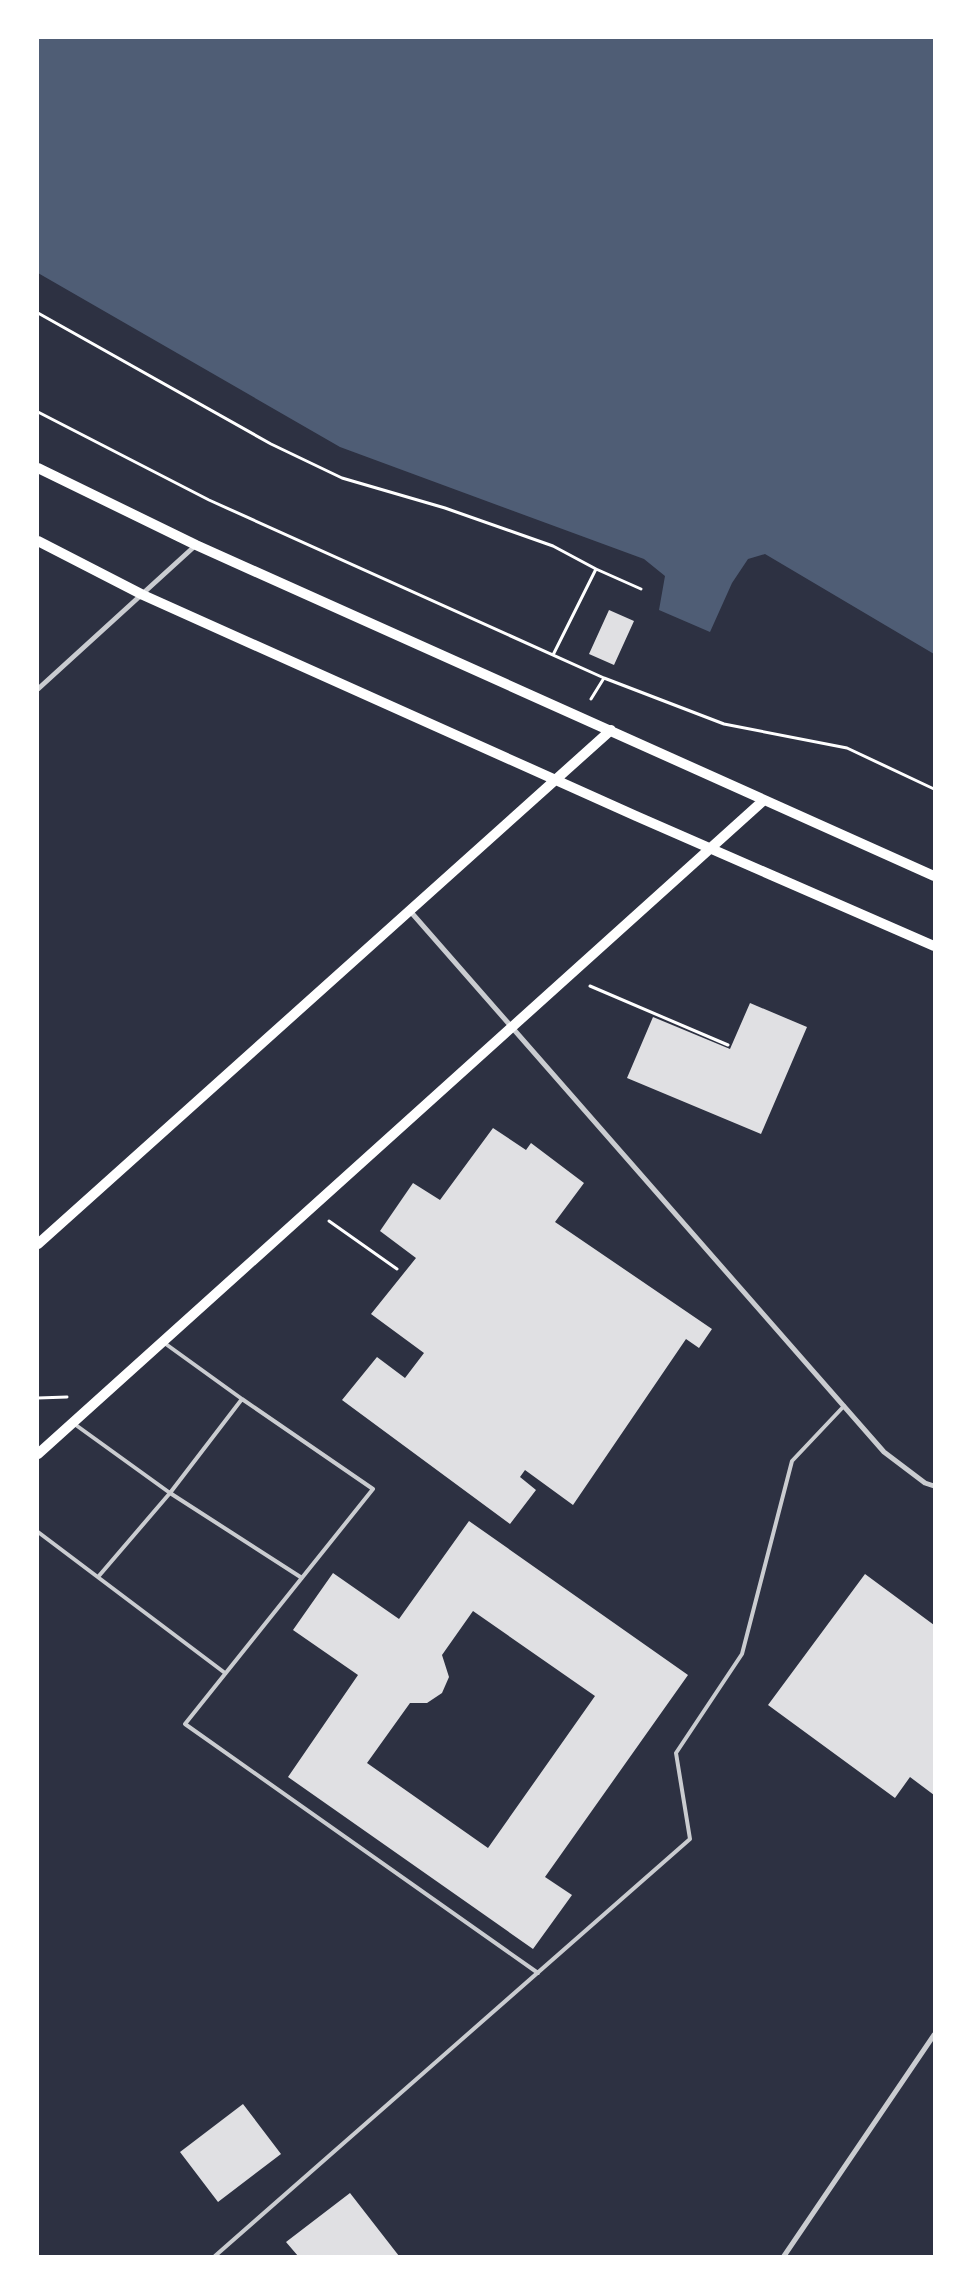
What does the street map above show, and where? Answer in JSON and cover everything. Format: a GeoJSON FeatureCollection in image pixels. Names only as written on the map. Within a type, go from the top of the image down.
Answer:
{"type":"FeatureCollection","features":[{"type":"Feature","properties":{"kind":"main road"},"geometry":{"type":"LineString","coordinates":[[38,468],[196,545],[934,876]]}},
{"type":"Feature","properties":{"kind":"main road"},"geometry":{"type":"LineString","coordinates":[[38,541],[143,595],[934,946]]}},
{"type":"Feature","properties":{"kind":"main road"},"geometry":{"type":"LineString","coordinates":[[38,1244],[611,730]]}},
{"type":"Feature","properties":{"kind":"main road"},"geometry":{"type":"LineString","coordinates":[[38,1454],[312,1210],[764,800]]}},
{"type":"Feature","properties":{"kind":"street"},"geometry":{"type":"LineString","coordinates":[[38,690],[196,545]]}},
{"type":"Feature","properties":{"kind":"street"},"geometry":{"type":"LineString","coordinates":[[410,911],[884,1452],[925,1483],[934,1486]]}},
{"type":"Feature","properties":{"kind":"street"},"geometry":{"type":"LineString","coordinates":[[784,2256],[934,2035]]}},
{"type":"Feature","properties":{"kind":"lane"},"geometry":{"type":"LineString","coordinates":[[164,1342],[242,1399],[373,1489],[185,1724],[538,1973]]}},
{"type":"Feature","properties":{"kind":"lane"},"geometry":{"type":"LineString","coordinates":[[98,1577],[170,1493],[242,1399]]}},
{"type":"Feature","properties":{"kind":"lane"},"geometry":{"type":"LineString","coordinates":[[215,2256],[690,1839],[676,1753],[742,1654],[792,1461],[844,1406]]}},
{"type":"Feature","properties":{"kind":"lane"},"geometry":{"type":"LineString","coordinates":[[73,1424],[170,1493],[302,1578]]}},
{"type":"Feature","properties":{"kind":"lane"},"geometry":{"type":"LineString","coordinates":[[38,1532],[225,1673]]}},
{"type":"Feature","properties":{"kind":"path"},"geometry":{"type":"LineString","coordinates":[[38,313],[271,444],[342,478],[445,508],[544,542],[596,569],[641,589]]}},
{"type":"Feature","properties":{"kind":"path"},"geometry":{"type":"LineString","coordinates":[[38,412],[210,500],[604,678],[724,724],[847,748],[934,789]]}},
{"type":"Feature","properties":{"kind":"path"},"geometry":{"type":"LineString","coordinates":[[553,655],[596,569]]}},
{"type":"Feature","properties":{"kind":"path"},"geometry":{"type":"LineString","coordinates":[[569,977],[728,1045]]}},
{"type":"Feature","properties":{"kind":"path"},"geometry":{"type":"LineString","coordinates":[[312,1210],[398,1269]]}},
{"type":"Feature","properties":{"kind":"water"},"geometry":{"type":"Polygon","coordinates":[[[38,38],[934,38],[934,654],[765,554],[748,559],[732,583],[710,632],[659,610],[665,576],[644,559],[340,447],[38,273],[38,38]]]}},
{"type":"Feature","properties":{"kind":"building"},"geometry":{"type":"Polygon","coordinates":[[[609,610],[634,621],[614,665],[589,654],[609,610]]]}},
{"type":"Feature","properties":{"kind":"building"},"geometry":{"type":"Polygon","coordinates":[[[750,1003],[807,1027],[761,1134],[627,1078],[653,1017],[730,1049],[750,1003]]]}},
{"type":"Feature","properties":{"kind":"building"},"geometry":{"type":"Polygon","coordinates":[[[493,1128],[526,1150],[531,1143],[584,1183],[555,1222],[712,1329],[699,1348],[686,1339],[573,1505],[525,1470],[520,1477],[536,1490],[510,1524],[342,1400],[377,1357],[405,1378],[424,1353],[371,1314],[416,1258],[380,1231],[413,1183],[440,1200],[493,1128]]]}},
{"type":"Feature","properties":{"kind":"building"},"geometry":{"type":"Polygon","coordinates":[[[469,1521],[688,1675],[545,1877],[572,1895],[533,1949],[288,1777],[358,1675],[293,1630],[333,1573],[399,1619],[469,1521]],[[473,1611],[442,1655],[449,1677],[442,1693],[427,1703],[410,1703],[367,1763],[488,1848],[595,1696],[473,1611]]]}},
{"type":"Feature","properties":{"kind":"building"},"geometry":{"type":"Polygon","coordinates":[[[865,1574],[934,1625],[934,1795],[910,1777],[895,1798],[768,1705],[865,1574]]]}},
{"type":"Feature","properties":{"kind":"building"},"geometry":{"type":"Polygon","coordinates":[[[243,2104],[281,2154],[218,2202],[180,2152],[243,2104]]]}},
{"type":"Feature","properties":{"kind":"building"},"geometry":{"type":"Polygon","coordinates":[[[350,2193],[399,2256],[298,2256],[286,2242],[350,2193]]]}}]}
